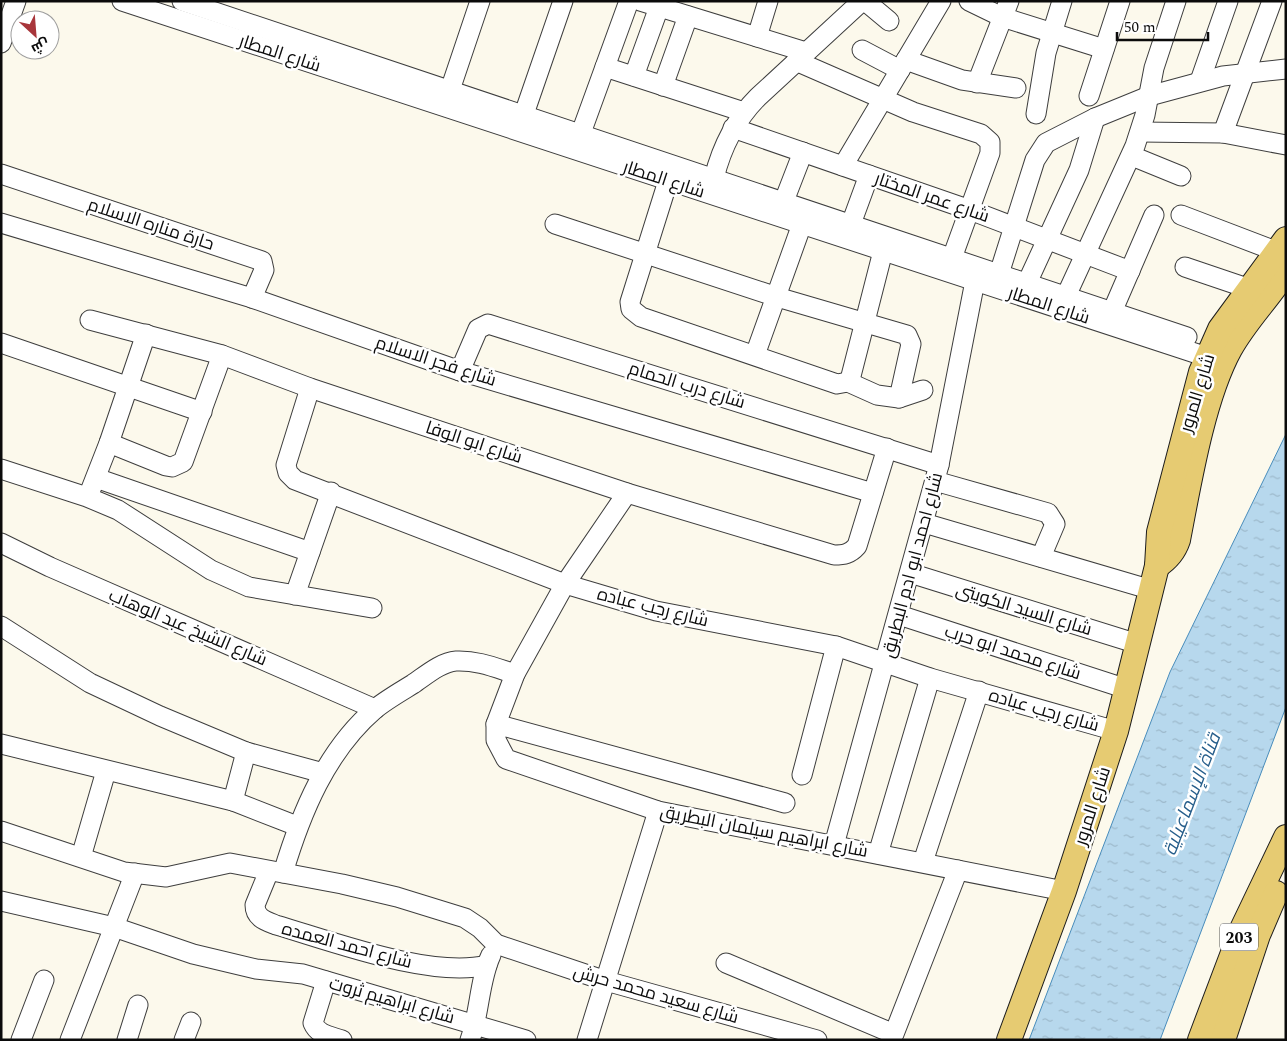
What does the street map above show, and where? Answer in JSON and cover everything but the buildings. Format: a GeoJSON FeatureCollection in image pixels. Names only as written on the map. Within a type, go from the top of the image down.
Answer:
{"type":"FeatureCollection","features":[{"type":"Feature","properties":{"kind":"main road","name":"شارع المرور"},"geometry":{"type":"LineString","coordinates":[[1157,566],[1167,560],[1178,540],[1202,434],[1221,367],[1256,297],[1283,254]]}},
{"type":"Feature","properties":{"kind":"main road","name":"شارع المرور"},"geometry":{"type":"LineString","coordinates":[[1009,1040],[1064,891],[1116,731],[1152,590],[1157,566],[1159,532],[1196,387],[1209,351],[1233,309],[1256,297]]}},
{"type":"Feature","properties":{"kind":"main road"},"geometry":{"type":"LineString","coordinates":[[1256,297],[1286,300]]}},
{"type":"Feature","properties":{"kind":"main road","name":"203"},"geometry":{"type":"LineString","coordinates":[[1200,1040],[1242,929],[1286,837]]}},
{"type":"Feature","properties":{"kind":"main road","name":"203"},"geometry":{"type":"LineString","coordinates":[[1223,1040],[1258,935],[1286,870]]}},
{"type":"Feature","properties":{"kind":"street"},"geometry":{"type":"LineString","coordinates":[[1,42],[16,1]]}},
{"type":"Feature","properties":{"kind":"street","name":"شارع المطار"},"geometry":{"type":"LineString","coordinates":[[122,1],[333,60],[450,90],[714,178],[741,195],[802,224],[975,281],[1209,351]]}},
{"type":"Feature","properties":{"kind":"street","name":"شارع المطار"},"geometry":{"type":"LineString","coordinates":[[182,1],[333,60],[668,180],[741,195],[784,201],[1112,312],[1209,351]]}},
{"type":"Feature","properties":{"kind":"street"},"geometry":{"type":"LineString","coordinates":[[450,90],[480,1]]}},
{"type":"Feature","properties":{"kind":"street"},"geometry":{"type":"LineString","coordinates":[[524,114],[563,1]]}},
{"type":"Feature","properties":{"kind":"street"},"geometry":{"type":"LineString","coordinates":[[580,133],[629,1]]}},
{"type":"Feature","properties":{"kind":"street"},"geometry":{"type":"LineString","coordinates":[[640,1],[757,37],[802,57],[883,99],[981,134],[990,142],[990,153],[952,258]]}},
{"type":"Feature","properties":{"kind":"street"},"geometry":{"type":"LineString","coordinates":[[757,37],[768,1]]}},
{"type":"Feature","properties":{"kind":"street"},"geometry":{"type":"LineString","coordinates":[[843,166],[941,1]]}},
{"type":"Feature","properties":{"kind":"street"},"geometry":{"type":"LineString","coordinates":[[969,1],[1005,9],[1051,34],[1104,49]]}},
{"type":"Feature","properties":{"kind":"street"},"geometry":{"type":"LineString","coordinates":[[1036,114],[1051,34],[1062,1]]}},
{"type":"Feature","properties":{"kind":"street"},"geometry":{"type":"LineString","coordinates":[[1089,96],[1120,1]]}},
{"type":"Feature","properties":{"kind":"street"},"geometry":{"type":"LineString","coordinates":[[1066,296],[1132,156],[1149,96],[1154,68],[1176,1]]}},
{"type":"Feature","properties":{"kind":"street"},"geometry":{"type":"LineString","coordinates":[[1200,81],[1228,1]]}},
{"type":"Feature","properties":{"kind":"street"},"geometry":{"type":"LineString","coordinates":[[1223,133],[1272,1]]}},
{"type":"Feature","properties":{"kind":"street"},"geometry":{"type":"LineString","coordinates":[[714,178],[722,152],[733,128],[744,112],[857,2],[889,21]]}},
{"type":"Feature","properties":{"kind":"street"},"geometry":{"type":"LineString","coordinates":[[634,76],[659,7]]}},
{"type":"Feature","properties":{"kind":"street"},"geometry":{"type":"LineString","coordinates":[[977,83],[1005,9]]}},
{"type":"Feature","properties":{"kind":"street"},"geometry":{"type":"LineString","coordinates":[[663,86],[688,16]]}},
{"type":"Feature","properties":{"kind":"street"},"geometry":{"type":"LineString","coordinates":[[862,50],[903,65],[977,83],[1016,88]]}},
{"type":"Feature","properties":{"kind":"street"},"geometry":{"type":"LineString","coordinates":[[605,67],[744,112]]}},
{"type":"Feature","properties":{"kind":"street"},"geometry":{"type":"LineString","coordinates":[[999,274],[1035,160],[1042,147],[1050,140],[1095,118],[1149,96],[1200,81],[1246,73],[1286,69]]}},
{"type":"Feature","properties":{"kind":"street"},"geometry":{"type":"LineString","coordinates":[[1027,283],[1082,164],[1095,118]]}},
{"type":"Feature","properties":{"kind":"street","name":"شارع عمر المختار"},"geometry":{"type":"LineString","coordinates":[[733,128],[970,210],[1130,271]]}},
{"type":"Feature","properties":{"kind":"street"},"geometry":{"type":"LineString","coordinates":[[1140,132],[1223,133],[1286,145]]}},
{"type":"Feature","properties":{"kind":"street"},"geometry":{"type":"LineString","coordinates":[[784,201],[803,152]]}},
{"type":"Feature","properties":{"kind":"street"},"geometry":{"type":"LineString","coordinates":[[1132,156],[1181,176]]}},
{"type":"Feature","properties":{"kind":"street","name":"حارة مناره الاسلام"},"geometry":{"type":"LineString","coordinates":[[1,174],[258,259],[262,261],[264,270],[252,298]]}},
{"type":"Feature","properties":{"kind":"street"},"geometry":{"type":"LineString","coordinates":[[851,224],[869,175]]}},
{"type":"Feature","properties":{"kind":"street"},"geometry":{"type":"LineString","coordinates":[[668,180],[630,302],[635,313],[641,317],[838,384],[848,382],[877,395],[899,398],[923,390]]}},
{"type":"Feature","properties":{"kind":"street"},"geometry":{"type":"LineString","coordinates":[[1112,312],[1154,215]]}},
{"type":"Feature","properties":{"kind":"street"},"geometry":{"type":"LineString","coordinates":[[1181,215],[1283,254]]}},
{"type":"Feature","properties":{"kind":"street","name":"شارع فجر الاسلام"},"geometry":{"type":"LineString","coordinates":[[1,223],[252,298],[460,371],[873,494]]}},
{"type":"Feature","properties":{"kind":"street"},"geometry":{"type":"LineString","coordinates":[[555,224],[777,297],[863,324],[907,335],[911,344],[899,398]]}},
{"type":"Feature","properties":{"kind":"street"},"geometry":{"type":"LineString","coordinates":[[754,355],[777,297],[802,224]]}},
{"type":"Feature","properties":{"kind":"street"},"geometry":{"type":"LineString","coordinates":[[848,382],[883,250]]}},
{"type":"Feature","properties":{"kind":"street"},"geometry":{"type":"LineString","coordinates":[[1185,266],[1256,297]]}},
{"type":"Feature","properties":{"kind":"street","name":"شارع احمد ابو ادم البطريق"},"geometry":{"type":"LineString","coordinates":[[834,845],[886,663],[937,473],[975,281]]}},
{"type":"Feature","properties":{"kind":"street","name":"شارع ابو الوفا"},"geometry":{"type":"LineString","coordinates":[[90,320],[222,355],[310,388],[628,493],[834,555],[852,552],[857,546],[873,494]]}},
{"type":"Feature","properties":{"kind":"street","name":"شارع درب الحمام"},"geometry":{"type":"LineString","coordinates":[[460,371],[478,329],[488,324],[888,448],[937,473],[1048,513],[1055,524],[1041,557]]}},
{"type":"Feature","properties":{"kind":"street"},"geometry":{"type":"LineString","coordinates":[[87,497],[109,443],[146,334]]}},
{"type":"Feature","properties":{"kind":"street"},"geometry":{"type":"LineString","coordinates":[[1,343],[202,412]]}},
{"type":"Feature","properties":{"kind":"street"},"geometry":{"type":"LineString","coordinates":[[109,443],[166,466],[178,466],[182,462],[202,412],[222,355]]}},
{"type":"Feature","properties":{"kind":"street","name":"شارع رجب عباده"},"geometry":{"type":"LineString","coordinates":[[310,388],[286,465],[288,473],[295,480],[331,492],[564,584],[656,611],[836,646],[930,678],[1116,731]]}},
{"type":"Feature","properties":{"kind":"street"},"geometry":{"type":"LineString","coordinates":[[873,494],[888,448]]}},
{"type":"Feature","properties":{"kind":"street"},"geometry":{"type":"LineString","coordinates":[[1,469],[87,497],[118,510],[211,570],[249,587],[372,608]]}},
{"type":"Feature","properties":{"kind":"street"},"geometry":{"type":"LineString","coordinates":[[96,478],[310,552]]}},
{"type":"Feature","properties":{"kind":"street"},"geometry":{"type":"LineString","coordinates":[[295,595],[331,492]]}},
{"type":"Feature","properties":{"kind":"street"},"geometry":{"type":"LineString","coordinates":[[628,493],[564,584],[515,674],[496,724],[785,802]]}},
{"type":"Feature","properties":{"kind":"street"},"geometry":{"type":"LineString","coordinates":[[924,522],[1152,590]]}},
{"type":"Feature","properties":{"kind":"street","name":"شارع الشيخ عبد الوهاب"},"geometry":{"type":"LineString","coordinates":[[1,543],[59,571],[376,709]]}},
{"type":"Feature","properties":{"kind":"street","name":"شارع السيد الكويتى"},"geometry":{"type":"LineString","coordinates":[[910,573],[1138,644]]}},
{"type":"Feature","properties":{"kind":"street","name":"شارع محمد ابو حرب"},"geometry":{"type":"LineString","coordinates":[[899,615],[1126,689]]}},
{"type":"Feature","properties":{"kind":"street"},"geometry":{"type":"LineString","coordinates":[[1,626],[90,683],[160,716],[246,752],[323,773]]}},
{"type":"Feature","properties":{"kind":"street"},"geometry":{"type":"LineString","coordinates":[[802,775],[836,646]]}},
{"type":"Feature","properties":{"kind":"street"},"geometry":{"type":"LineString","coordinates":[[276,872],[323,773],[354,730],[376,709],[434,670],[454,661],[482,663],[515,674]]}},
{"type":"Feature","properties":{"kind":"street"},"geometry":{"type":"LineString","coordinates":[[878,854],[930,678]]}},
{"type":"Feature","properties":{"kind":"street"},"geometry":{"type":"LineString","coordinates":[[923,862],[978,691]]}},
{"type":"Feature","properties":{"kind":"street","name":"شارع ابراهيم سيلمان البطريق"},"geometry":{"type":"LineString","coordinates":[[496,724],[496,740],[506,759],[658,811],[1064,891]]}},
{"type":"Feature","properties":{"kind":"street"},"geometry":{"type":"LineString","coordinates":[[1,744],[233,801],[297,826]]}},
{"type":"Feature","properties":{"kind":"street"},"geometry":{"type":"LineString","coordinates":[[233,801],[246,752]]}},
{"type":"Feature","properties":{"kind":"street"},"geometry":{"type":"LineString","coordinates":[[81,857],[106,771]]}},
{"type":"Feature","properties":{"kind":"street"},"geometry":{"type":"LineString","coordinates":[[587,1040],[658,811]]}},
{"type":"Feature","properties":{"kind":"street"},"geometry":{"type":"LineString","coordinates":[[1,831],[124,872],[166,877],[230,863],[342,884],[465,918],[480,928],[496,944],[487,965],[473,1032]]}},
{"type":"Feature","properties":{"kind":"street"},"geometry":{"type":"LineString","coordinates":[[726,963],[898,1038],[958,870]]}},
{"type":"Feature","properties":{"kind":"street","name":"شارع احمد العمده"},"geometry":{"type":"LineString","coordinates":[[276,872],[255,905],[255,911],[258,916],[276,926],[418,964],[458,969],[487,965]]}},
{"type":"Feature","properties":{"kind":"street"},"geometry":{"type":"LineString","coordinates":[[70,1040],[135,873]]}},
{"type":"Feature","properties":{"kind":"street","name":"شارع ابراهيم ثروت"},"geometry":{"type":"LineString","coordinates":[[1,901],[114,927],[193,954],[256,969],[302,974],[473,1032],[526,1040]]}},
{"type":"Feature","properties":{"kind":"street","name":"شارع سعيد محمد حرش"},"geometry":{"type":"LineString","coordinates":[[496,944],[606,982],[817,1040]]}},
{"type":"Feature","properties":{"kind":"street"},"geometry":{"type":"LineString","coordinates":[[21,1040],[44,980]]}},
{"type":"Feature","properties":{"kind":"street"},"geometry":{"type":"LineString","coordinates":[[326,981],[313,1023],[316,1029],[322,1033],[342,1040]]}},
{"type":"Feature","properties":{"kind":"street"},"geometry":{"type":"LineString","coordinates":[[128,1040],[138,1005]]}},
{"type":"Feature","properties":{"kind":"street"},"geometry":{"type":"LineString","coordinates":[[184,1040],[191,1022]]}},
{"type":"Feature","properties":{"kind":"water","name":"قناة الإسماعيلية"},"geometry":{"type":"Polygon","coordinates":[[[1286,434],[1286,707],[1160,1040],[1029,1040],[1170,672],[1286,434]]]}}]}
